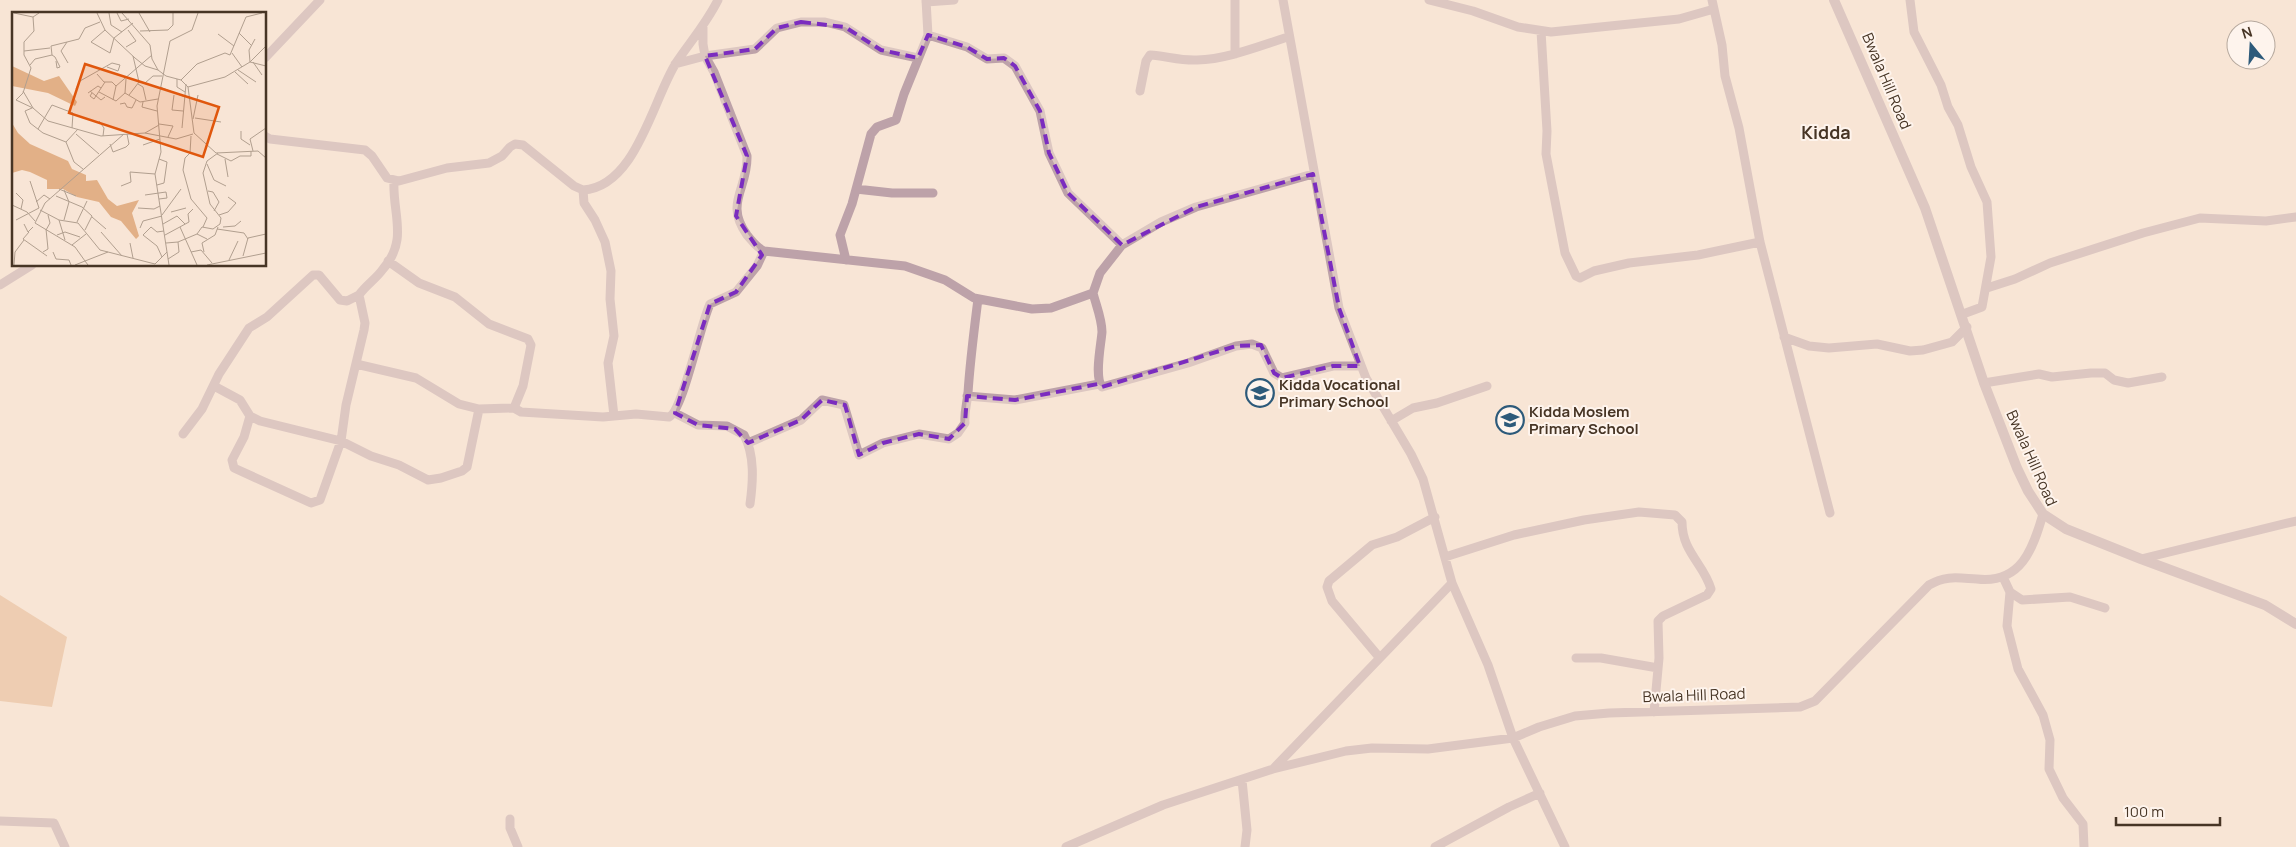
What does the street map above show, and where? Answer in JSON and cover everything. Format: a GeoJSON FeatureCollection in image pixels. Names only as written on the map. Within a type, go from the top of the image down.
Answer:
{"type":"FeatureCollection","features":[{"type":"Feature","properties":{"kind":"street"},"geometry":{"type":"LineString","coordinates":[[266,57],[320,0]]}},
{"type":"Feature","properties":{"kind":"street"},"geometry":{"type":"LineString","coordinates":[[266,136],[283,141],[365,150],[372,156],[387,178],[399,181],[447,168],[489,163],[502,156],[516,144],[523,145],[563,178],[584,190],[590,190],[612,178],[638,146],[675,64],[704,27],[718,0]]}},
{"type":"Feature","properties":{"kind":"street"},"geometry":{"type":"LineString","coordinates":[[846,260],[840,235],[856,189],[871,134],[877,127],[896,120],[928,35],[926,1],[954,0]]}},
{"type":"Feature","properties":{"kind":"street"},"geometry":{"type":"LineString","coordinates":[[1235,0],[1235,54]]}},
{"type":"Feature","properties":{"kind":"street"},"geometry":{"type":"LineString","coordinates":[[1283,0],[1288,37],[1339,308],[1360,366],[1424,479],[1452,583],[1488,666],[1513,738],[1565,847]]}},
{"type":"Feature","properties":{"kind":"street"},"geometry":{"type":"LineString","coordinates":[[1429,0],[1473,11],[1518,27],[1541,31],[1679,19],[1713,5],[1722,45],[1725,76],[1739,128],[1760,242],[1830,514]]}},
{"type":"Feature","properties":{"kind":"street","name":"Bwala Hill Road"},"geometry":{"type":"LineString","coordinates":[[1066,847],[1163,805],[1273,769],[1346,751],[1372,748],[1444,747],[1513,738],[1539,727],[1575,716],[1800,707],[1815,701],[1929,585],[1949,576],[1991,581],[2012,573],[2027,556],[2043,514],[2016,468],[1984,383],[1963,314],[1926,208],[1834,0]]}},
{"type":"Feature","properties":{"kind":"street"},"geometry":{"type":"LineString","coordinates":[[1910,0],[1914,32],[1941,85],[1948,107],[1958,125],[1971,167],[1987,202],[1990,257],[1987,288],[1980,310],[1963,314]]}},
{"type":"Feature","properties":{"kind":"street"},"geometry":{"type":"LineString","coordinates":[[675,64],[705,56],[755,49],[777,28],[801,22],[825,22],[845,27],[881,50],[918,58]]}},
{"type":"Feature","properties":{"kind":"street"},"geometry":{"type":"LineString","coordinates":[[704,27],[702,44],[705,56],[714,72],[747,156],[747,168],[736,200],[736,216],[757,248],[905,266],[945,280],[978,300],[1032,309],[1051,308],[1093,293]]}},
{"type":"Feature","properties":{"kind":"street"},"geometry":{"type":"LineString","coordinates":[[1541,31],[1547,131],[1546,154],[1566,252],[1576,276],[1580,278],[1594,271],[1629,263],[1698,255],[1760,242]]}},
{"type":"Feature","properties":{"kind":"street"},"geometry":{"type":"LineString","coordinates":[[928,35],[967,47],[987,59],[1004,58],[1010,61],[1040,110],[1049,154],[1068,193],[1122,245]]}},
{"type":"Feature","properties":{"kind":"street"},"geometry":{"type":"LineString","coordinates":[[1140,90],[1146,61],[1150,55],[1197,60],[1235,54],[1288,37]]}},
{"type":"Feature","properties":{"kind":"street"},"geometry":{"type":"LineString","coordinates":[[1100,384],[1102,330],[1093,293],[1100,273],[1122,245],[1161,222],[1196,207],[1313,174]]}},
{"type":"Feature","properties":{"kind":"street"},"geometry":{"type":"LineString","coordinates":[[183,434],[202,409],[249,328],[266,317],[313,275],[319,275],[340,300],[347,301],[359,295],[384,269],[397,246],[399,231],[392,198],[394,180]]}},
{"type":"Feature","properties":{"kind":"street"},"geometry":{"type":"LineString","coordinates":[[856,189],[892,193],[933,193]]}},
{"type":"Feature","properties":{"kind":"street"},"geometry":{"type":"LineString","coordinates":[[584,190],[584,203],[595,220],[605,242],[611,271],[610,299],[614,336],[608,363],[614,416]]}},
{"type":"Feature","properties":{"kind":"street"},"geometry":{"type":"LineString","coordinates":[[1987,288],[2015,279],[2050,263],[2200,218],[2266,221],[2296,217]]}},
{"type":"Feature","properties":{"kind":"street"},"geometry":{"type":"LineString","coordinates":[[356,364],[416,378],[459,404],[479,409],[514,408],[522,412],[578,416],[636,414],[669,418],[675,413],[691,370],[697,338],[710,304],[736,292],[757,266],[764,250]]}},
{"type":"Feature","properties":{"kind":"street"},"geometry":{"type":"LineString","coordinates":[[388,261],[419,282],[455,297],[489,324],[528,339],[531,345],[522,386],[514,408]]}},
{"type":"Feature","properties":{"kind":"street"},"geometry":{"type":"LineString","coordinates":[[0,285],[30,266]]}},
{"type":"Feature","properties":{"kind":"street"},"geometry":{"type":"LineString","coordinates":[[250,416],[244,437],[232,460],[234,468],[311,503],[320,500],[341,441],[365,323],[359,295]]}},
{"type":"Feature","properties":{"kind":"street"},"geometry":{"type":"LineString","coordinates":[[748,443],[801,420],[822,400],[844,405],[859,455],[883,443],[919,434],[949,439],[958,433],[965,424],[964,412],[978,300]]}},
{"type":"Feature","properties":{"kind":"street"},"geometry":{"type":"LineString","coordinates":[[1784,337],[1809,346],[1829,348],[1877,344],[1910,351],[1923,350],[1952,342],[1967,327]]}},
{"type":"Feature","properties":{"kind":"street"},"geometry":{"type":"LineString","coordinates":[[967,396],[1015,400],[1100,384],[1102,387],[1236,346],[1252,344],[1262,348],[1274,373],[1282,378],[1333,366],[1360,366]]}},
{"type":"Feature","properties":{"kind":"street"},"geometry":{"type":"LineString","coordinates":[[1984,383],[2039,374],[2052,377],[2105,373],[2114,380],[2128,383],[2162,377]]}},
{"type":"Feature","properties":{"kind":"street"},"geometry":{"type":"LineString","coordinates":[[214,386],[240,400],[250,416],[292,430],[341,441],[371,456],[399,465],[428,480],[462,471],[467,466],[479,409]]}},
{"type":"Feature","properties":{"kind":"street"},"geometry":{"type":"LineString","coordinates":[[1391,421],[1413,408],[1437,403],[1487,386]]}},
{"type":"Feature","properties":{"kind":"street"},"geometry":{"type":"LineString","coordinates":[[675,413],[698,425],[727,426],[744,434],[748,443],[752,484],[750,504]]}},
{"type":"Feature","properties":{"kind":"street"},"geometry":{"type":"LineString","coordinates":[[1445,557],[1514,534],[1584,520],[1639,512],[1675,515],[1682,522],[1682,535],[1708,581],[1710,589],[1707,595],[1663,616],[1658,621],[1658,668],[1654,712]]}},
{"type":"Feature","properties":{"kind":"street"},"geometry":{"type":"LineString","coordinates":[[2043,514],[2066,529],[2141,560],[2265,605],[2296,624]]}},
{"type":"Feature","properties":{"kind":"street"},"geometry":{"type":"LineString","coordinates":[[1379,657],[1332,601],[1327,587],[1329,581],[1372,545],[1397,537],[1435,517]]}},
{"type":"Feature","properties":{"kind":"street"},"geometry":{"type":"LineString","coordinates":[[2141,560],[2296,521]]}},
{"type":"Feature","properties":{"kind":"street"},"geometry":{"type":"LineString","coordinates":[[2003,577],[2010,592],[2007,626],[2018,670],[2043,715],[2050,740],[2049,769],[2063,798],[2083,824],[2084,847]]}},
{"type":"Feature","properties":{"kind":"street"},"geometry":{"type":"LineString","coordinates":[[1273,769],[1452,583]]}},
{"type":"Feature","properties":{"kind":"street"},"geometry":{"type":"LineString","coordinates":[[2010,592],[2022,600],[2070,597],[2105,608]]}},
{"type":"Feature","properties":{"kind":"street"},"geometry":{"type":"LineString","coordinates":[[1576,658],[1601,658],[1658,668]]}},
{"type":"Feature","properties":{"kind":"street"},"geometry":{"type":"LineString","coordinates":[[1242,780],[1247,830],[1245,847]]}},
{"type":"Feature","properties":{"kind":"street"},"geometry":{"type":"LineString","coordinates":[[1435,847],[1509,807],[1540,793]]}},
{"type":"Feature","properties":{"kind":"street"},"geometry":{"type":"LineString","coordinates":[[510,819],[510,828],[518,847]]}},
{"type":"Feature","properties":{"kind":"street"},"geometry":{"type":"LineString","coordinates":[[0,821],[54,823],[65,847]]}},
{"type":"Feature","properties":{"kind":"highlighted area"},"geometry":{"type":"Polygon","coordinates":[[[801,22],[845,27],[881,50],[918,58],[928,35],[967,47],[987,59],[1004,58],[1015,66],[1040,111],[1049,153],[1068,193],[1122,245],[1196,207],[1313,174],[1339,308],[1360,366],[1333,366],[1282,378],[1274,373],[1261,345],[1236,346],[1102,387],[1098,384],[1015,400],[967,396],[965,423],[949,439],[919,434],[883,443],[859,455],[845,405],[822,400],[801,420],[748,443],[735,429],[698,425],[675,413],[710,304],[736,292],[762,255],[736,216],[747,156],[705,56],[755,49],[777,28],[801,22]]]}},
{"type":"Feature","properties":{"kind":"shaded area"},"geometry":{"type":"Polygon","coordinates":[[[0,595],[67,637],[52,707],[0,701],[0,595]]]}},
{"type":"Feature","properties":{"kind":"place","name":"Kidda Vocational Primary School"},"geometry":{"type":"Point","coordinates":[1260,393]}},
{"type":"Feature","properties":{"kind":"place","name":"Kidda Moslem Primary School"},"geometry":{"type":"Point","coordinates":[1510,420]}},
{"type":"Feature","properties":{"kind":"district","name":"Kidda"},"geometry":{"type":"Point","coordinates":[1826,132]}}]}
